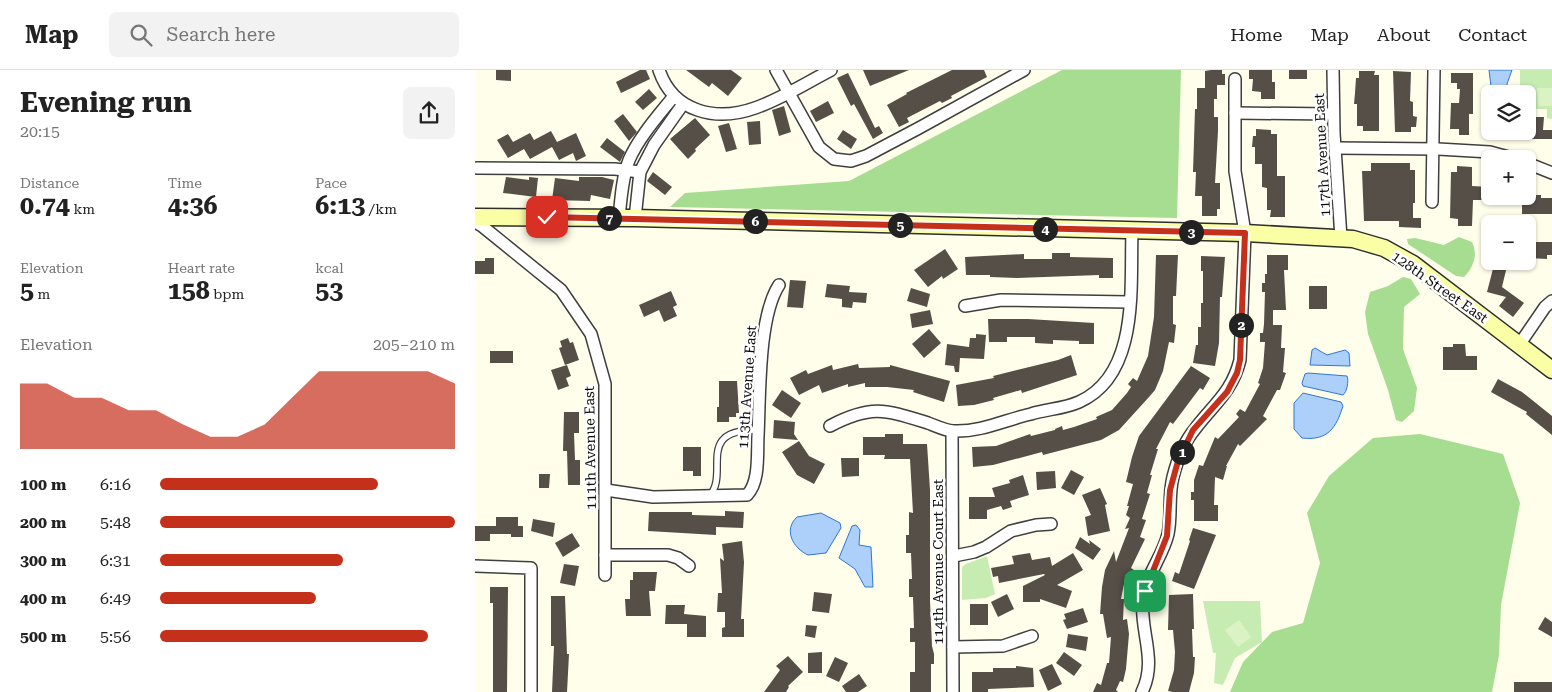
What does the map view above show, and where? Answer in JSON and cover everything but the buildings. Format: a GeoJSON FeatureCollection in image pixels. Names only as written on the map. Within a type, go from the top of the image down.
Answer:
{"type":"FeatureCollection","features":[{"type":"Feature","properties":{"kind":"street"},"geometry":{"type":"LineString","coordinates":[[659,70],[663,80],[678,100],[693,109],[715,113],[740,112],[755,108],[831,70]]}},
{"type":"Feature","properties":{"kind":"street"},"geometry":{"type":"LineString","coordinates":[[776,70],[819,147],[829,156],[851,161],[866,156],[1024,70]]}},
{"type":"Feature","properties":{"kind":"street","name":"117th Avenue East"},"geometry":{"type":"LineString","coordinates":[[1333,70],[1333,114],[1341,238]]}},
{"type":"Feature","properties":{"kind":"street"},"geometry":{"type":"LineString","coordinates":[[1432,202],[1434,70]]}},
{"type":"Feature","properties":{"kind":"street"},"geometry":{"type":"LineString","coordinates":[[1141,692],[1149,660],[1143,620],[1143,598],[1167,536],[1170,490],[1173,476],[1185,444],[1193,430],[1227,392],[1237,373],[1240,360],[1245,233],[1235,171],[1235,79]]}},
{"type":"Feature","properties":{"kind":"street"},"geometry":{"type":"LineString","coordinates":[[627,218],[626,169],[636,148],[678,100]]}},
{"type":"Feature","properties":{"kind":"street"},"geometry":{"type":"LineString","coordinates":[[627,218],[640,172],[678,100]]}},
{"type":"Feature","properties":{"kind":"street"},"geometry":{"type":"LineString","coordinates":[[1235,113],[1333,114]]}},
{"type":"Feature","properties":{"kind":"street"},"geometry":{"type":"LineString","coordinates":[[1335,148],[1433,148],[1481,151]]}},
{"type":"Feature","properties":{"kind":"street"},"geometry":{"type":"LineString","coordinates":[[1536,167],[1552,173]]}},
{"type":"Feature","properties":{"kind":"street"},"geometry":{"type":"LineString","coordinates":[[477,168],[626,169],[640,172]]}},
{"type":"Feature","properties":{"kind":"street","name":"128th Street East"},"geometry":{"type":"LineString","coordinates":[[475,216],[1245,233],[1341,238],[1363,241],[1398,255],[1552,370]]}},
{"type":"Feature","properties":{"kind":"street","name":"111th Avenue East"},"geometry":{"type":"LineString","coordinates":[[475,222],[561,290],[591,334],[605,384],[605,575]]}},
{"type":"Feature","properties":{"kind":"street"},"geometry":{"type":"LineString","coordinates":[[830,426],[858,414],[884,411],[902,414],[953,431],[993,426],[1025,415],[1063,408],[1080,401],[1102,385],[1115,367],[1123,350],[1128,332],[1132,231]]}},
{"type":"Feature","properties":{"kind":"street","name":"113th Avenue East"},"geometry":{"type":"LineString","coordinates":[[709,496],[747,495],[753,487],[757,459],[765,328],[770,302],[779,285]]}},
{"type":"Feature","properties":{"kind":"street"},"geometry":{"type":"LineString","coordinates":[[965,306],[1001,300],[1129,302]]}},
{"type":"Feature","properties":{"kind":"street"},"geometry":{"type":"LineString","coordinates":[[1519,345],[1545,307],[1552,301]]}},
{"type":"Feature","properties":{"kind":"street","name":"114th Avenue Court East"},"geometry":{"type":"LineString","coordinates":[[953,431],[953,692]]}},
{"type":"Feature","properties":{"kind":"street"},"geometry":{"type":"LineString","coordinates":[[606,490],[653,497],[709,496]]}},
{"type":"Feature","properties":{"kind":"street"},"geometry":{"type":"LineString","coordinates":[[954,556],[974,552],[986,547],[1011,531],[1036,525],[1051,524]]}},
{"type":"Feature","properties":{"kind":"street"},"geometry":{"type":"LineString","coordinates":[[605,555],[668,555],[678,558],[689,566]]}},
{"type":"Feature","properties":{"kind":"street"},"geometry":{"type":"LineString","coordinates":[[475,566],[531,568],[531,692]]}},
{"type":"Feature","properties":{"kind":"street"},"geometry":{"type":"LineString","coordinates":[[953,647],[1003,646],[1032,636]]}},
{"type":"Feature","properties":{"kind":"lane"},"geometry":{"type":"LineString","coordinates":[[709,496],[715,488],[717,456],[723,441],[735,432],[758,430]]}},
{"type":"Feature","properties":{"kind":"green space"},"geometry":{"type":"Polygon","coordinates":[[[1062,70],[1181,70],[1177,218],[670,207],[685,193],[849,181],[1062,70]]]}},
{"type":"Feature","properties":{"kind":"green space"},"geometry":{"type":"Polygon","coordinates":[[[1520,70],[1552,70],[1552,119],[1547,118],[1547,109],[1536,109],[1536,85],[1520,85],[1520,70]]]}},
{"type":"Feature","properties":{"kind":"green space"},"geometry":{"type":"Polygon","coordinates":[[[1537,88],[1552,88],[1552,106],[1538,106],[1537,88]]]}},
{"type":"Feature","properties":{"kind":"green space"},"geometry":{"type":"Polygon","coordinates":[[[1459,237],[1472,242],[1475,251],[1473,265],[1464,277],[1456,276],[1408,244],[1407,239],[1415,238],[1444,245],[1459,237]]]}},
{"type":"Feature","properties":{"kind":"green space"},"geometry":{"type":"Polygon","coordinates":[[[1403,277],[1411,279],[1420,294],[1404,307],[1403,349],[1417,388],[1414,411],[1402,422],[1396,420],[1388,390],[1368,334],[1365,312],[1370,292],[1388,286],[1403,277]]]}},
{"type":"Feature","properties":{"kind":"green space"},"geometry":{"type":"Polygon","coordinates":[[[1420,434],[1503,454],[1520,503],[1501,605],[1499,655],[1492,692],[1230,692],[1243,662],[1272,632],[1303,623],[1320,563],[1307,513],[1329,476],[1373,438],[1420,434]]]}},
{"type":"Feature","properties":{"kind":"green space"},"geometry":{"type":"Polygon","coordinates":[[[987,556],[995,594],[986,598],[962,600],[962,567],[987,556]]]}},
{"type":"Feature","properties":{"kind":"green space"},"geometry":{"type":"Polygon","coordinates":[[[1203,601],[1260,601],[1262,642],[1235,658],[1223,685],[1214,683],[1216,653],[1213,653],[1203,601]]]}},
{"type":"Feature","properties":{"kind":"green space"},"geometry":{"type":"Polygon","coordinates":[[[1239,620],[1251,637],[1238,647],[1225,630],[1239,620]]]}},
{"type":"Feature","properties":{"kind":"water"},"geometry":{"type":"Polygon","coordinates":[[[1489,70],[1512,70],[1507,85],[1491,85],[1489,70]]]}},
{"type":"Feature","properties":{"kind":"water"},"geometry":{"type":"Polygon","coordinates":[[[1315,348],[1327,355],[1345,350],[1349,353],[1350,366],[1310,365],[1312,350],[1315,348]]]}},
{"type":"Feature","properties":{"kind":"water"},"geometry":{"type":"Polygon","coordinates":[[[1305,374],[1347,376],[1346,391],[1343,395],[1303,386],[1305,374]]]}},
{"type":"Feature","properties":{"kind":"water"},"geometry":{"type":"Polygon","coordinates":[[[1303,393],[1341,402],[1343,406],[1337,421],[1334,427],[1325,435],[1302,438],[1294,429],[1294,403],[1303,393]]]}},
{"type":"Feature","properties":{"kind":"water"},"geometry":{"type":"Polygon","coordinates":[[[821,513],[840,523],[841,528],[826,553],[808,555],[794,543],[790,533],[791,527],[797,517],[821,513]]]}},
{"type":"Feature","properties":{"kind":"water"},"geometry":{"type":"Polygon","coordinates":[[[856,525],[860,530],[859,545],[871,547],[873,587],[865,587],[855,569],[839,558],[852,526],[856,525]]]}},
{"type":"Feature","properties":{"kind":"route"},"geometry":{"type":"LineString","coordinates":[[547,217],[1245,233],[1240,360],[1237,373],[1227,392],[1193,430],[1185,444],[1170,490],[1167,536],[1145,591]]}}]}
